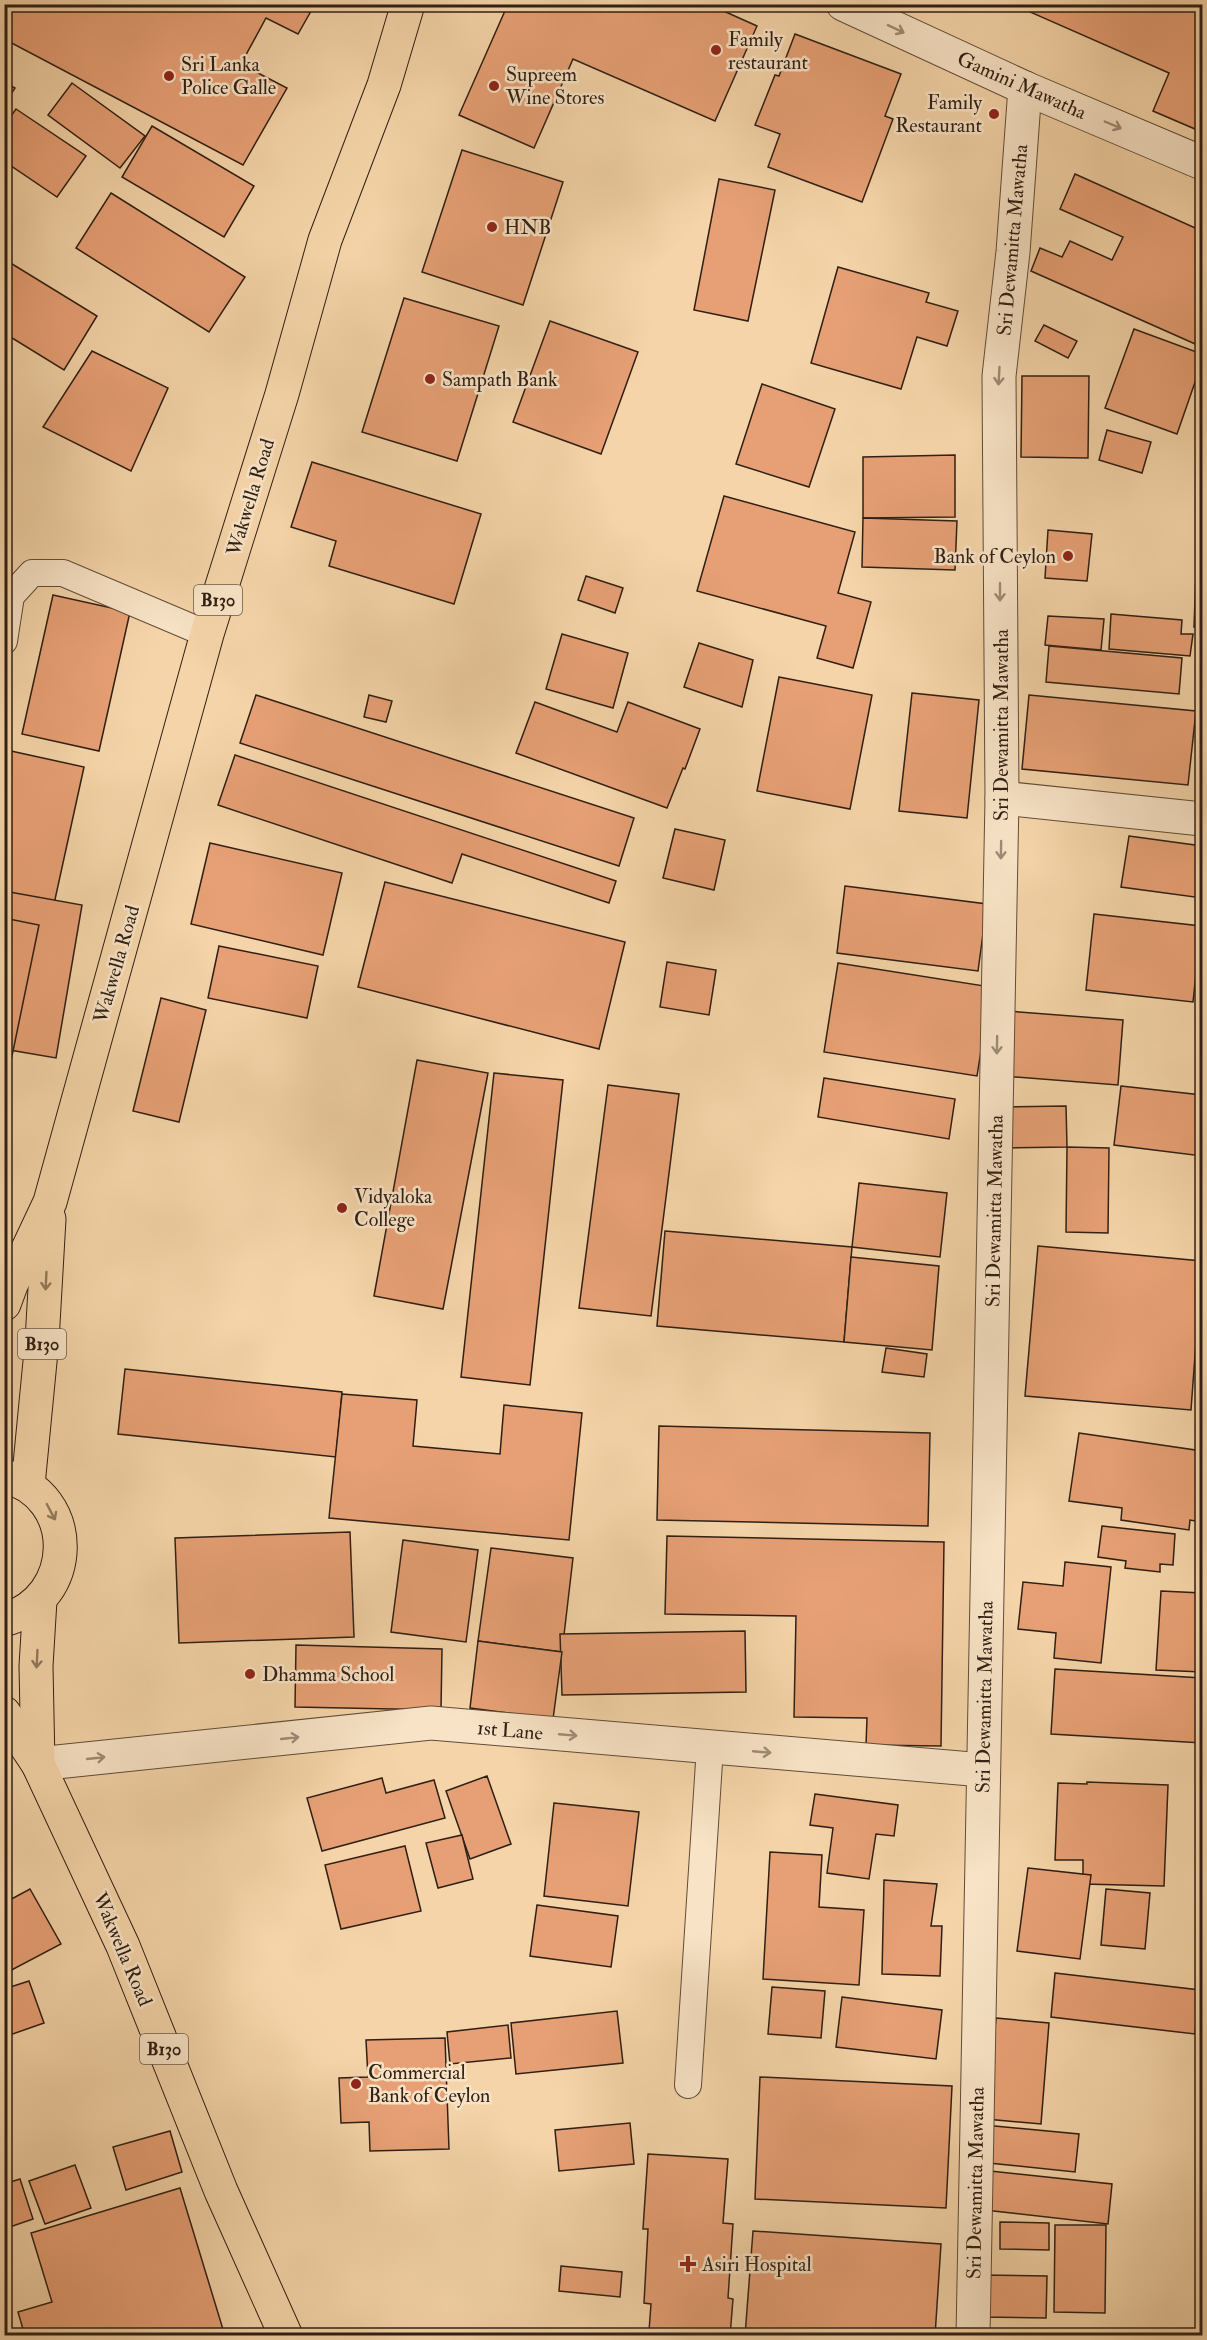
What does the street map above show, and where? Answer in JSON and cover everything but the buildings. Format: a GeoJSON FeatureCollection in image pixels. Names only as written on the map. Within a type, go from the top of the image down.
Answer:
{"type":"FeatureCollection","features":[{"type":"Feature","properties":{"kind":"main road","name":"Wakwella Road"},"geometry":{"type":"LineString","coordinates":[[4,1304],[50,1202],[207,634],[278,405],[325,240],[384,85],[408,4]]}},
{"type":"Feature","properties":{"kind":"main road","name":"Wakwella Road"},"geometry":{"type":"LineString","coordinates":[[16,1481],[42,1341],[50,1202]]}},
{"type":"Feature","properties":{"kind":"main road"},"geometry":{"type":"LineString","coordinates":[[4,1620],[19,1616],[40,1600],[55,1579],[61,1553],[58,1527],[46,1503],[16,1481]]}},
{"type":"Feature","properties":{"kind":"main road","name":"Wakwella Road"},"geometry":{"type":"LineString","coordinates":[[38,1764],[36,1666],[40,1600]]}},
{"type":"Feature","properties":{"kind":"main road","name":"Wakwella Road"},"geometry":{"type":"LineString","coordinates":[[4,1713],[38,1764],[123,1946],[221,2191],[286,2336]]}},
{"type":"Feature","properties":{"kind":"street","name":"Gamini Mawatha"},"geometry":{"type":"LineString","coordinates":[[843,4],[1025,88],[1203,163]]}},
{"type":"Feature","properties":{"kind":"street","name":"Sri Dewamitta Mawatha"},"geometry":{"type":"LineString","coordinates":[[973,2336],[1002,798],[999,376],[1013,252],[1025,88]]}},
{"type":"Feature","properties":{"kind":"street"},"geometry":{"type":"LineString","coordinates":[[1002,798],[1203,819]]}},
{"type":"Feature","properties":{"kind":"street","name":"1st Lane"},"geometry":{"type":"LineString","coordinates":[[38,1764],[431,1723],[983,1770]]}},
{"type":"Feature","properties":{"kind":"lane"},"geometry":{"type":"LineString","coordinates":[[4,641],[11,596],[32,573],[63,573],[207,634]]}},
{"type":"Feature","properties":{"kind":"lane"},"geometry":{"type":"LineString","coordinates":[[688,2085],[710,1747]]}},
{"type":"Feature","properties":{"kind":"place","name":"Family restaurant"},"geometry":{"type":"Point","coordinates":[716,50]}},
{"type":"Feature","properties":{"kind":"place","name":"Sri Lanka Police Galle"},"geometry":{"type":"Point","coordinates":[169,76]}},
{"type":"Feature","properties":{"kind":"place","name":"Supreem Wine Stores"},"geometry":{"type":"Point","coordinates":[494,86]}},
{"type":"Feature","properties":{"kind":"place","name":"Family Restaurant"},"geometry":{"type":"Point","coordinates":[994,114]}},
{"type":"Feature","properties":{"kind":"place","name":"HNB"},"geometry":{"type":"Point","coordinates":[492,227]}},
{"type":"Feature","properties":{"kind":"place","name":"Sampath Bank"},"geometry":{"type":"Point","coordinates":[430,379]}},
{"type":"Feature","properties":{"kind":"place","name":"Bank of Ceylon"},"geometry":{"type":"Point","coordinates":[1068,556]}},
{"type":"Feature","properties":{"kind":"place","name":"Vidyaloka College"},"geometry":{"type":"Point","coordinates":[342,1208]}},
{"type":"Feature","properties":{"kind":"place","name":"Dhamma School"},"geometry":{"type":"Point","coordinates":[250,1674]}},
{"type":"Feature","properties":{"kind":"place","name":"Commercial Bank of Ceylon"},"geometry":{"type":"Point","coordinates":[356,2084]}},
{"type":"Feature","properties":{"kind":"place","name":"Asiri Hospital"},"geometry":{"type":"Point","coordinates":[688,2264]}}]}
